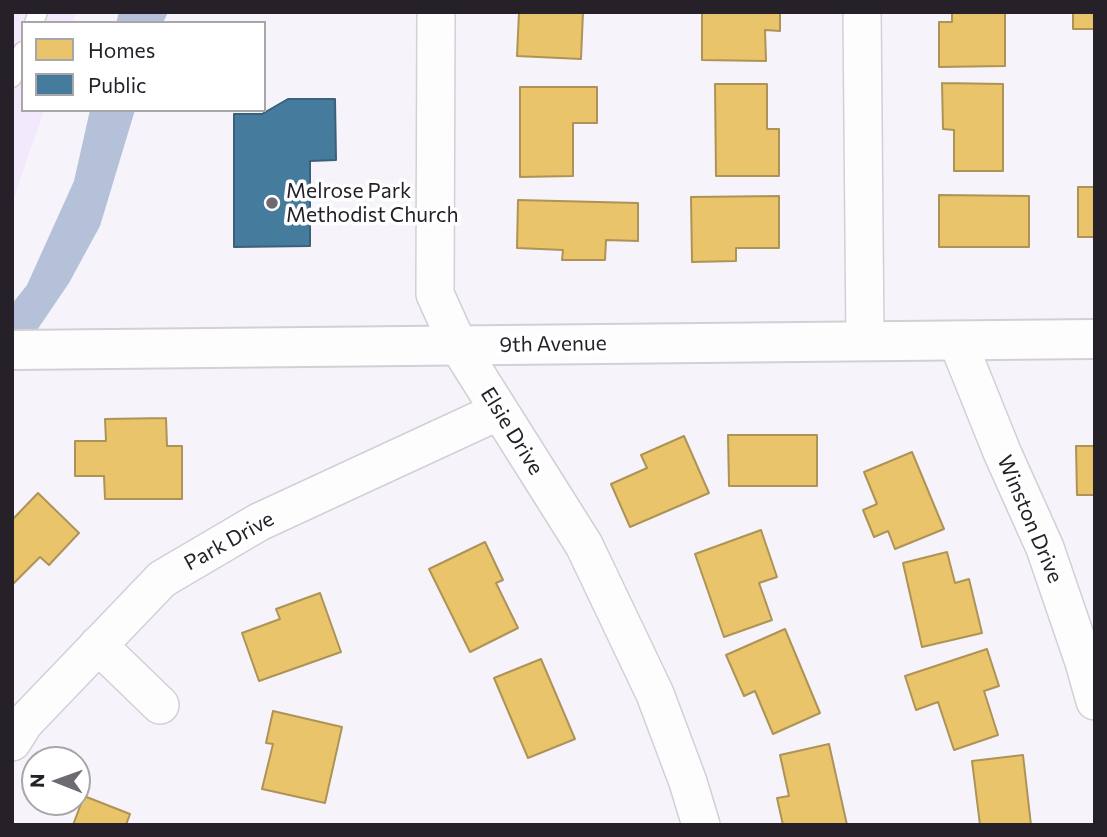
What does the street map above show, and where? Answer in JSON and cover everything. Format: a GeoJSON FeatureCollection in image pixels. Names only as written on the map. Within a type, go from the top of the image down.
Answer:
{"type":"FeatureCollection","features":[{"type":"Feature","properties":{"kind":"street","name":"Elsie Drive"},"geometry":{"type":"LineString","coordinates":[[436,12],[435,294],[458,345],[584,545],[655,694],[701,825]]}},
{"type":"Feature","properties":{"kind":"street"},"geometry":{"type":"LineString","coordinates":[[862,12],[865,341]]}},
{"type":"Feature","properties":{"kind":"street","name":"9th Avenue"},"geometry":{"type":"LineString","coordinates":[[21,349],[1095,339]]}},
{"type":"Feature","properties":{"kind":"street","name":"Winston Drive"},"geometry":{"type":"LineString","coordinates":[[957,340],[1002,452],[1045,548],[1095,701]]}},
{"type":"Feature","properties":{"kind":"street","name":"Park Drive"},"geometry":{"type":"LineString","coordinates":[[12,742],[24,723],[162,579],[246,529],[499,411]]}},
{"type":"Feature","properties":{"kind":"street"},"geometry":{"type":"LineString","coordinates":[[99,645],[160,705]]}},
{"type":"Feature","properties":{"kind":"lane"},"geometry":{"type":"LineString","coordinates":[[12,78],[21,56]]}},
{"type":"Feature","properties":{"kind":"shaded area"},"geometry":{"type":"Polygon","coordinates":[[[12,12],[76,12],[74,21],[21,21],[21,112],[43,112],[12,204],[12,12]]]}},
{"type":"Feature","properties":{"kind":"water"},"geometry":{"type":"Polygon","coordinates":[[[119,12],[168,12],[164,21],[117,21],[119,12]]]}},
{"type":"Feature","properties":{"kind":"water"},"geometry":{"type":"Polygon","coordinates":[[[90,112],[134,112],[100,226],[69,283],[12,367],[12,304],[27,285],[74,181],[90,112]]]}},
{"type":"Feature","properties":{"kind":"building: Homes"},"geometry":{"type":"Polygon","coordinates":[[[519,12],[583,12],[581,59],[517,56],[519,12]]]}},
{"type":"Feature","properties":{"kind":"building: Homes"},"geometry":{"type":"Polygon","coordinates":[[[702,12],[780,12],[780,31],[765,30],[766,61],[702,60],[702,12]]]}},
{"type":"Feature","properties":{"kind":"building: Homes"},"geometry":{"type":"Polygon","coordinates":[[[952,12],[1005,12],[1005,66],[939,67],[939,22],[952,22],[952,12]]]}},
{"type":"Feature","properties":{"kind":"building: Homes"},"geometry":{"type":"Polygon","coordinates":[[[1073,12],[1095,12],[1095,29],[1073,29],[1073,12]]]}},
{"type":"Feature","properties":{"kind":"building: Homes"},"geometry":{"type":"Polygon","coordinates":[[[942,83],[1003,84],[1003,171],[954,171],[954,130],[943,129],[942,83]]]}},
{"type":"Feature","properties":{"kind":"building: Homes"},"geometry":{"type":"Polygon","coordinates":[[[715,84],[767,84],[767,129],[779,129],[779,176],[716,176],[715,84]]]}},
{"type":"Feature","properties":{"kind":"building: Homes"},"geometry":{"type":"Polygon","coordinates":[[[520,87],[597,87],[597,123],[573,123],[573,176],[520,177],[520,87]]]}},
{"type":"Feature","properties":{"kind":"building: Homes"},"geometry":{"type":"Polygon","coordinates":[[[1078,187],[1095,187],[1095,237],[1078,237],[1078,187]]]}},
{"type":"Feature","properties":{"kind":"building: Homes"},"geometry":{"type":"Polygon","coordinates":[[[939,195],[1029,196],[1029,247],[939,247],[939,195]]]}},
{"type":"Feature","properties":{"kind":"building: Homes"},"geometry":{"type":"Polygon","coordinates":[[[779,196],[779,248],[736,248],[736,261],[692,262],[691,197],[779,196]]]}},
{"type":"Feature","properties":{"kind":"building: Homes"},"geometry":{"type":"Polygon","coordinates":[[[518,200],[638,203],[638,241],[606,240],[605,260],[562,260],[563,250],[517,248],[518,200]]]}},
{"type":"Feature","properties":{"kind":"building: Homes"},"geometry":{"type":"Polygon","coordinates":[[[166,418],[167,446],[182,446],[182,499],[105,499],[104,476],[75,476],[75,441],[106,441],[105,419],[166,418]]]}},
{"type":"Feature","properties":{"kind":"building: Homes"},"geometry":{"type":"Polygon","coordinates":[[[728,435],[817,435],[817,486],[729,486],[728,435]]]}},
{"type":"Feature","properties":{"kind":"building: Homes"},"geometry":{"type":"Polygon","coordinates":[[[684,436],[709,493],[630,527],[611,484],[647,468],[641,455],[684,436]]]}},
{"type":"Feature","properties":{"kind":"building: Homes"},"geometry":{"type":"Polygon","coordinates":[[[1076,446],[1095,446],[1095,495],[1077,495],[1076,446]]]}},
{"type":"Feature","properties":{"kind":"building: Homes"},"geometry":{"type":"Polygon","coordinates":[[[912,452],[944,529],[895,549],[888,531],[874,537],[863,510],[877,504],[864,472],[912,452]]]}},
{"type":"Feature","properties":{"kind":"building: Homes"},"geometry":{"type":"Polygon","coordinates":[[[38,493],[79,533],[49,565],[40,557],[12,585],[12,520],[38,493]]]}},
{"type":"Feature","properties":{"kind":"building: Homes"},"geometry":{"type":"Polygon","coordinates":[[[761,530],[777,577],[759,583],[772,620],[724,637],[695,554],[761,530]]]}},
{"type":"Feature","properties":{"kind":"building: Homes"},"geometry":{"type":"Polygon","coordinates":[[[485,542],[503,580],[496,583],[518,628],[470,652],[429,569],[485,542]]]}},
{"type":"Feature","properties":{"kind":"building: Homes"},"geometry":{"type":"Polygon","coordinates":[[[947,552],[955,583],[969,579],[982,633],[922,647],[903,563],[947,552]]]}},
{"type":"Feature","properties":{"kind":"building: Homes"},"geometry":{"type":"Polygon","coordinates":[[[320,593],[341,652],[259,681],[242,633],[280,619],[276,609],[320,593]]]}},
{"type":"Feature","properties":{"kind":"building: Homes"},"geometry":{"type":"Polygon","coordinates":[[[785,629],[820,713],[773,734],[755,691],[744,696],[726,655],[785,629]]]}},
{"type":"Feature","properties":{"kind":"building: Homes"},"geometry":{"type":"Polygon","coordinates":[[[987,649],[999,686],[984,691],[998,735],[954,750],[938,702],[916,710],[905,676],[987,649]]]}},
{"type":"Feature","properties":{"kind":"building: Homes"},"geometry":{"type":"Polygon","coordinates":[[[541,659],[575,739],[528,758],[494,678],[541,659]]]}},
{"type":"Feature","properties":{"kind":"building: Homes"},"geometry":{"type":"Polygon","coordinates":[[[273,711],[342,727],[325,803],[262,789],[273,744],[266,743],[273,711]]]}},
{"type":"Feature","properties":{"kind":"building: Homes"},"geometry":{"type":"Polygon","coordinates":[[[829,744],[847,825],[783,825],[777,798],[789,796],[780,755],[829,744]]]}},
{"type":"Feature","properties":{"kind":"building: Homes"},"geometry":{"type":"Polygon","coordinates":[[[1023,755],[1031,825],[980,825],[972,761],[1023,755]]]}},
{"type":"Feature","properties":{"kind":"building: Homes"},"geometry":{"type":"Polygon","coordinates":[[[91,799],[130,814],[126,825],[73,825],[76,816],[91,816],[91,799]]]}},
{"type":"Feature","properties":{"kind":"building: Public","name":"Melrose Park Methodist Church"},"geometry":{"type":"Polygon","coordinates":[[[288,99],[335,99],[336,160],[310,161],[310,246],[234,247],[234,114],[266,112],[288,99]]]}},
{"type":"Feature","properties":{"kind":"place","name":"Melrose Park Methodist Church"},"geometry":{"type":"Point","coordinates":[272,203]}}]}
